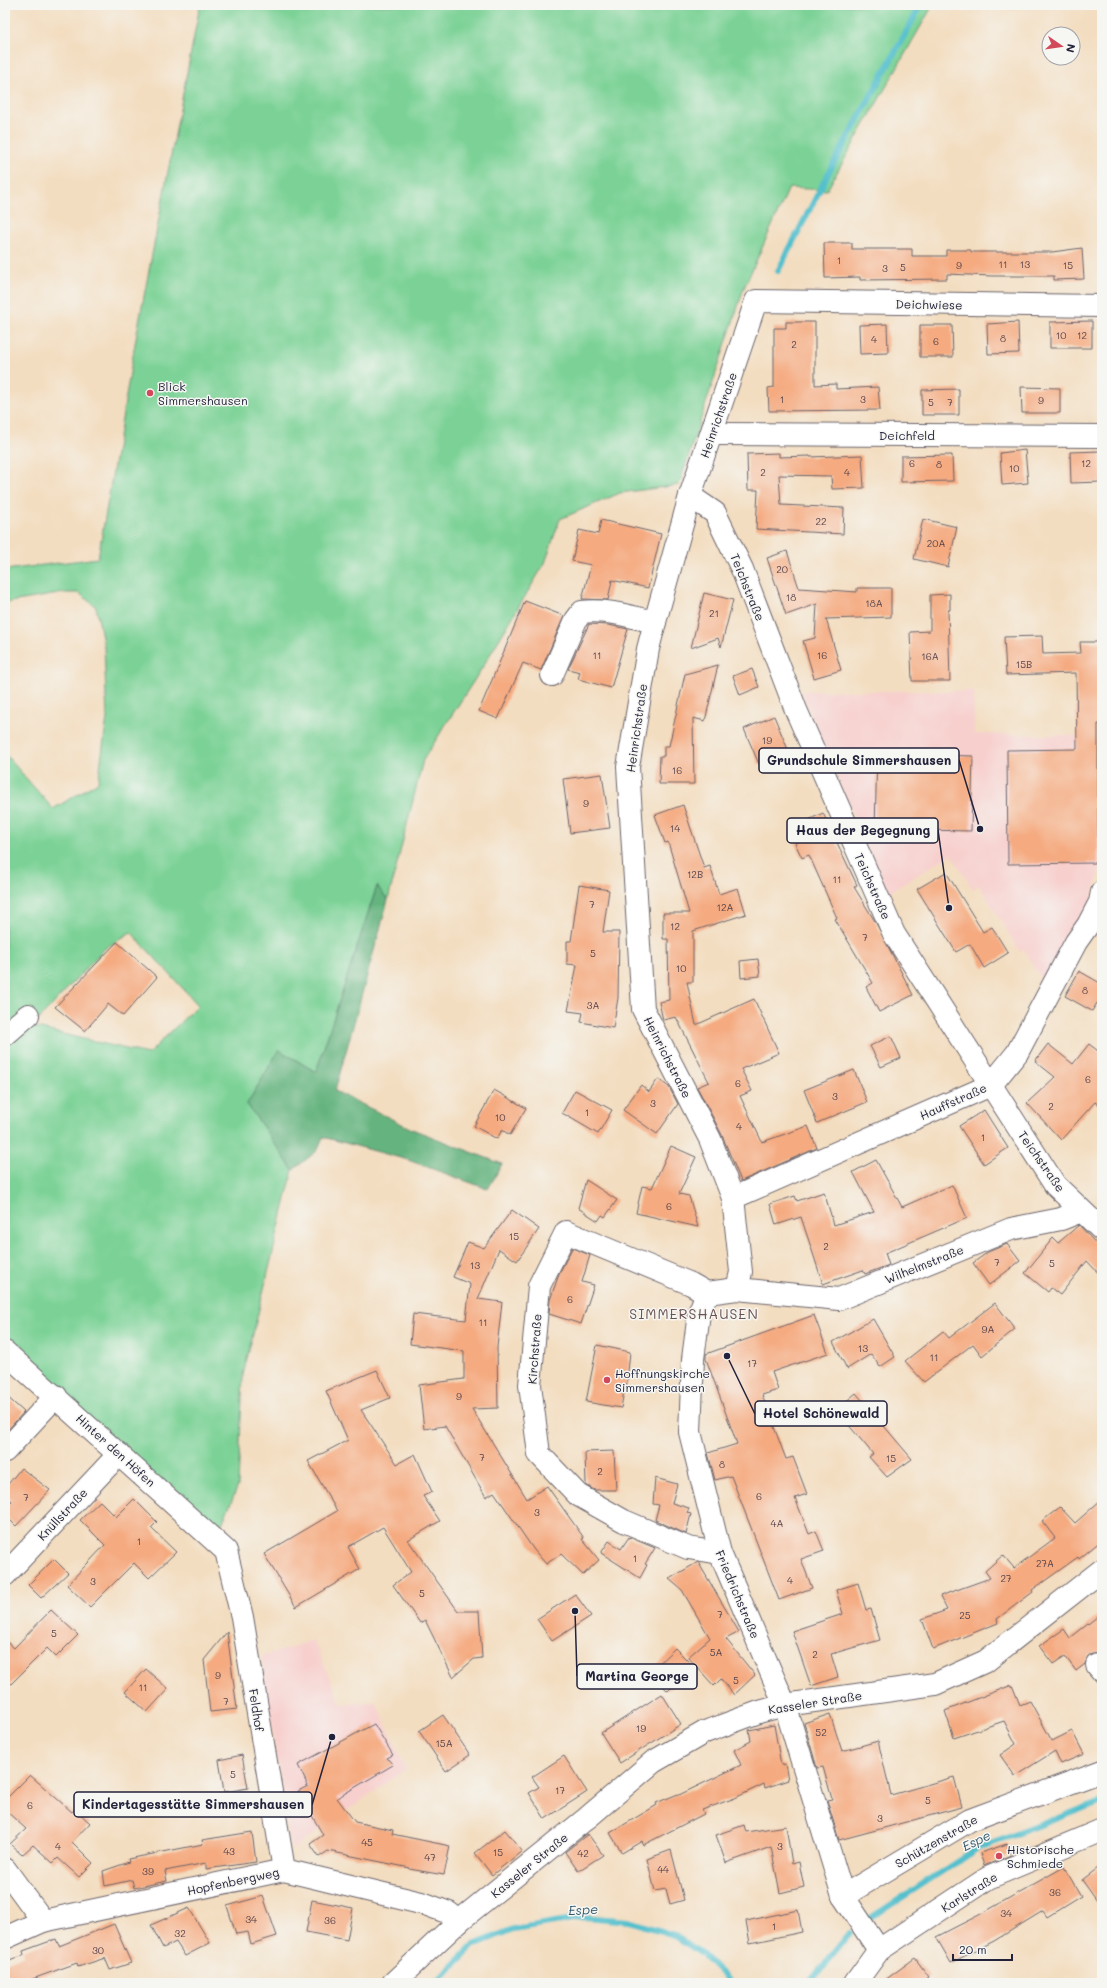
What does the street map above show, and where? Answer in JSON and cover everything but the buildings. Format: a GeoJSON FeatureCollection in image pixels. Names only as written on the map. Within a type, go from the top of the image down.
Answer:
{"type":"FeatureCollection","features":[{"type":"Feature","properties":{"kind":"street","name":"Deichwiese"},"geometry":{"type":"LineString","coordinates":[[756,301],[1102,306]]}},
{"type":"Feature","properties":{"kind":"street","name":"Heinrichstraße"},"geometry":{"type":"LineString","coordinates":[[733,1198],[710,1139],[643,1009],[628,767],[648,649],[655,622],[690,496],[756,301]]}},
{"type":"Feature","properties":{"kind":"street","name":"Deichfeld"},"geometry":{"type":"LineString","coordinates":[[712,434],[1102,436]]}},
{"type":"Feature","properties":{"kind":"street","name":"Teichstraße"},"geometry":{"type":"LineString","coordinates":[[690,496],[715,513],[742,569],[796,710],[894,934],[1055,1185],[1081,1212]]}},
{"type":"Feature","properties":{"kind":"street"},"geometry":{"type":"LineString","coordinates":[[552,675],[576,620],[582,612],[594,610],[612,612],[655,622]]}},
{"type":"Feature","properties":{"kind":"street","name":"Hauffstraße"},"geometry":{"type":"LineString","coordinates":[[733,1198],[991,1085],[1017,1053],[1076,942],[1095,925],[1102,892]]}},
{"type":"Feature","properties":{"kind":"street"},"geometry":{"type":"LineString","coordinates":[[5,1035],[28,1015]]}},
{"type":"Feature","properties":{"kind":"street"},"geometry":{"type":"LineString","coordinates":[[707,1293],[737,1289],[741,1272],[733,1198]]}},
{"type":"Feature","properties":{"kind":"street"},"geometry":{"type":"LineString","coordinates":[[1081,1212],[1102,1230]]}},
{"type":"Feature","properties":{"kind":"street","name":"Wilhelmstraße"},"geometry":{"type":"LineString","coordinates":[[737,1289],[839,1299],[1011,1229],[1061,1219],[1081,1212]]}},
{"type":"Feature","properties":{"kind":"street","name":"Kirchstraße"},"geometry":{"type":"LineString","coordinates":[[707,1293],[690,1284],[566,1232],[539,1286],[530,1385],[539,1454],[578,1495],[624,1521],[688,1548],[720,1553]]}},
{"type":"Feature","properties":{"kind":"street","name":"Friedrichstraße"},"geometry":{"type":"LineString","coordinates":[[707,1293],[699,1313],[693,1359],[690,1432],[720,1553],[785,1705],[843,1896],[860,1924],[879,1950]]}},
{"type":"Feature","properties":{"kind":"street","name":"Hinter den Höfen"},"geometry":{"type":"LineString","coordinates":[[5,1352],[56,1396],[226,1551]]}},
{"type":"Feature","properties":{"kind":"street"},"geometry":{"type":"LineString","coordinates":[[5,1451],[56,1396]]}},
{"type":"Feature","properties":{"kind":"street","name":"Knüllstraße"},"geometry":{"type":"LineString","coordinates":[[5,1574],[119,1454]]}},
{"type":"Feature","properties":{"kind":"street","name":"Feldhof"},"geometry":{"type":"LineString","coordinates":[[226,1551],[242,1617],[284,1870]]}},
{"type":"Feature","properties":{"kind":"street","name":"Kasseler Straße"},"geometry":{"type":"LineString","coordinates":[[392,1983],[459,1921],[587,1818],[652,1762],[705,1732],[747,1716],[785,1705],[935,1684],[986,1661],[1102,1570]]}},
{"type":"Feature","properties":{"kind":"street","name":"Schützenstraße"},"geometry":{"type":"LineString","coordinates":[[843,1896],[970,1820],[1102,1771]]}},
{"type":"Feature","properties":{"kind":"street","name":"Karlstraße"},"geometry":{"type":"LineString","coordinates":[[855,1983],[879,1950],[988,1878],[1102,1830]]}},
{"type":"Feature","properties":{"kind":"street"},"geometry":{"type":"LineString","coordinates":[[5,1869],[42,1921]]}},
{"type":"Feature","properties":{"kind":"street","name":"Hopfenbergweg"},"geometry":{"type":"LineString","coordinates":[[5,1938],[42,1921],[284,1870],[425,1904],[449,1913],[459,1921]]}},
{"type":"Feature","properties":{"kind":"shaded area"},"geometry":{"type":"Polygon","coordinates":[[[801,691],[974,691],[974,734],[1102,736],[1102,861],[1090,905],[1043,982],[1024,949],[1020,952],[979,885],[973,889],[951,854],[887,894],[801,691]]]}},
{"type":"Feature","properties":{"kind":"shaded area"},"geometry":{"type":"Polygon","coordinates":[[[313,1640],[341,1704],[376,1702],[406,1769],[291,1850],[261,1657],[313,1640]]]}},
{"type":"Feature","properties":{"kind":"green space"},"geometry":{"type":"Polygon","coordinates":[[[200,5],[933,5],[827,190],[789,188],[744,288],[679,485],[620,493],[560,519],[545,563],[482,668],[423,760],[388,900],[377,886],[316,1072],[279,1050],[247,1104],[293,1170],[243,1375],[238,1486],[215,1540],[5,1343],[5,754],[53,809],[98,782],[107,718],[104,647],[96,607],[79,593],[64,593],[5,603],[5,570],[98,558],[136,338],[200,5]],[[131,932],[104,949],[32,1027],[148,1054],[198,1005],[131,932]]]}},
{"type":"Feature","properties":{"kind":"green space"},"geometry":{"type":"Polygon","coordinates":[[[377,886],[388,900],[335,1091],[412,1129],[502,1164],[488,1189],[408,1160],[323,1137],[317,1151],[293,1170],[247,1104],[279,1050],[316,1072],[377,886]]]}},
{"type":"Feature","properties":{"kind":"waterway"},"geometry":{"type":"LineString","coordinates":[[778,271],[830,170],[921,5]]}},
{"type":"Feature","properties":{"kind":"waterway","name":"Espe"},"geometry":{"type":"LineString","coordinates":[[869,1919],[975,1850],[1102,1801]]}},
{"type":"Feature","properties":{"kind":"waterway","name":"Espe"},"geometry":{"type":"LineString","coordinates":[[436,1983],[474,1945],[513,1929],[585,1917],[629,1921],[674,1935],[702,1954],[731,1983]]}},
{"type":"Feature","properties":{"kind":"waterway","name":"Espe"},"geometry":{"type":"LineString","coordinates":[[809,1983],[850,1933]]}},
{"type":"Feature","properties":{"kind":"place","name":"Blick Simmershausen"},"geometry":{"type":"Point","coordinates":[150,393]}},
{"type":"Feature","properties":{"kind":"place","name":"Grundschule Simmershausen"},"geometry":{"type":"Point","coordinates":[980,829]}},
{"type":"Feature","properties":{"kind":"place","name":"Haus der Begegnung"},"geometry":{"type":"Point","coordinates":[949,908]}},
{"type":"Feature","properties":{"kind":"place","name":"Hotel Schönewald"},"geometry":{"type":"Point","coordinates":[727,1356]}},
{"type":"Feature","properties":{"kind":"place","name":"Hoffnungskirche Simmershausen"},"geometry":{"type":"Point","coordinates":[607,1380]}},
{"type":"Feature","properties":{"kind":"place","name":"Martina George"},"geometry":{"type":"Point","coordinates":[575,1611]}},
{"type":"Feature","properties":{"kind":"place","name":"Kindertagesstätte Simmershausen"},"geometry":{"type":"Point","coordinates":[332,1737]}},
{"type":"Feature","properties":{"kind":"place","name":"Historische Schmiede"},"geometry":{"type":"Point","coordinates":[999,1856]}},
{"type":"Feature","properties":{"kind":"district","name":"SIMMERSHAUSEN"},"geometry":{"type":"Point","coordinates":[694,1313]}}]}
